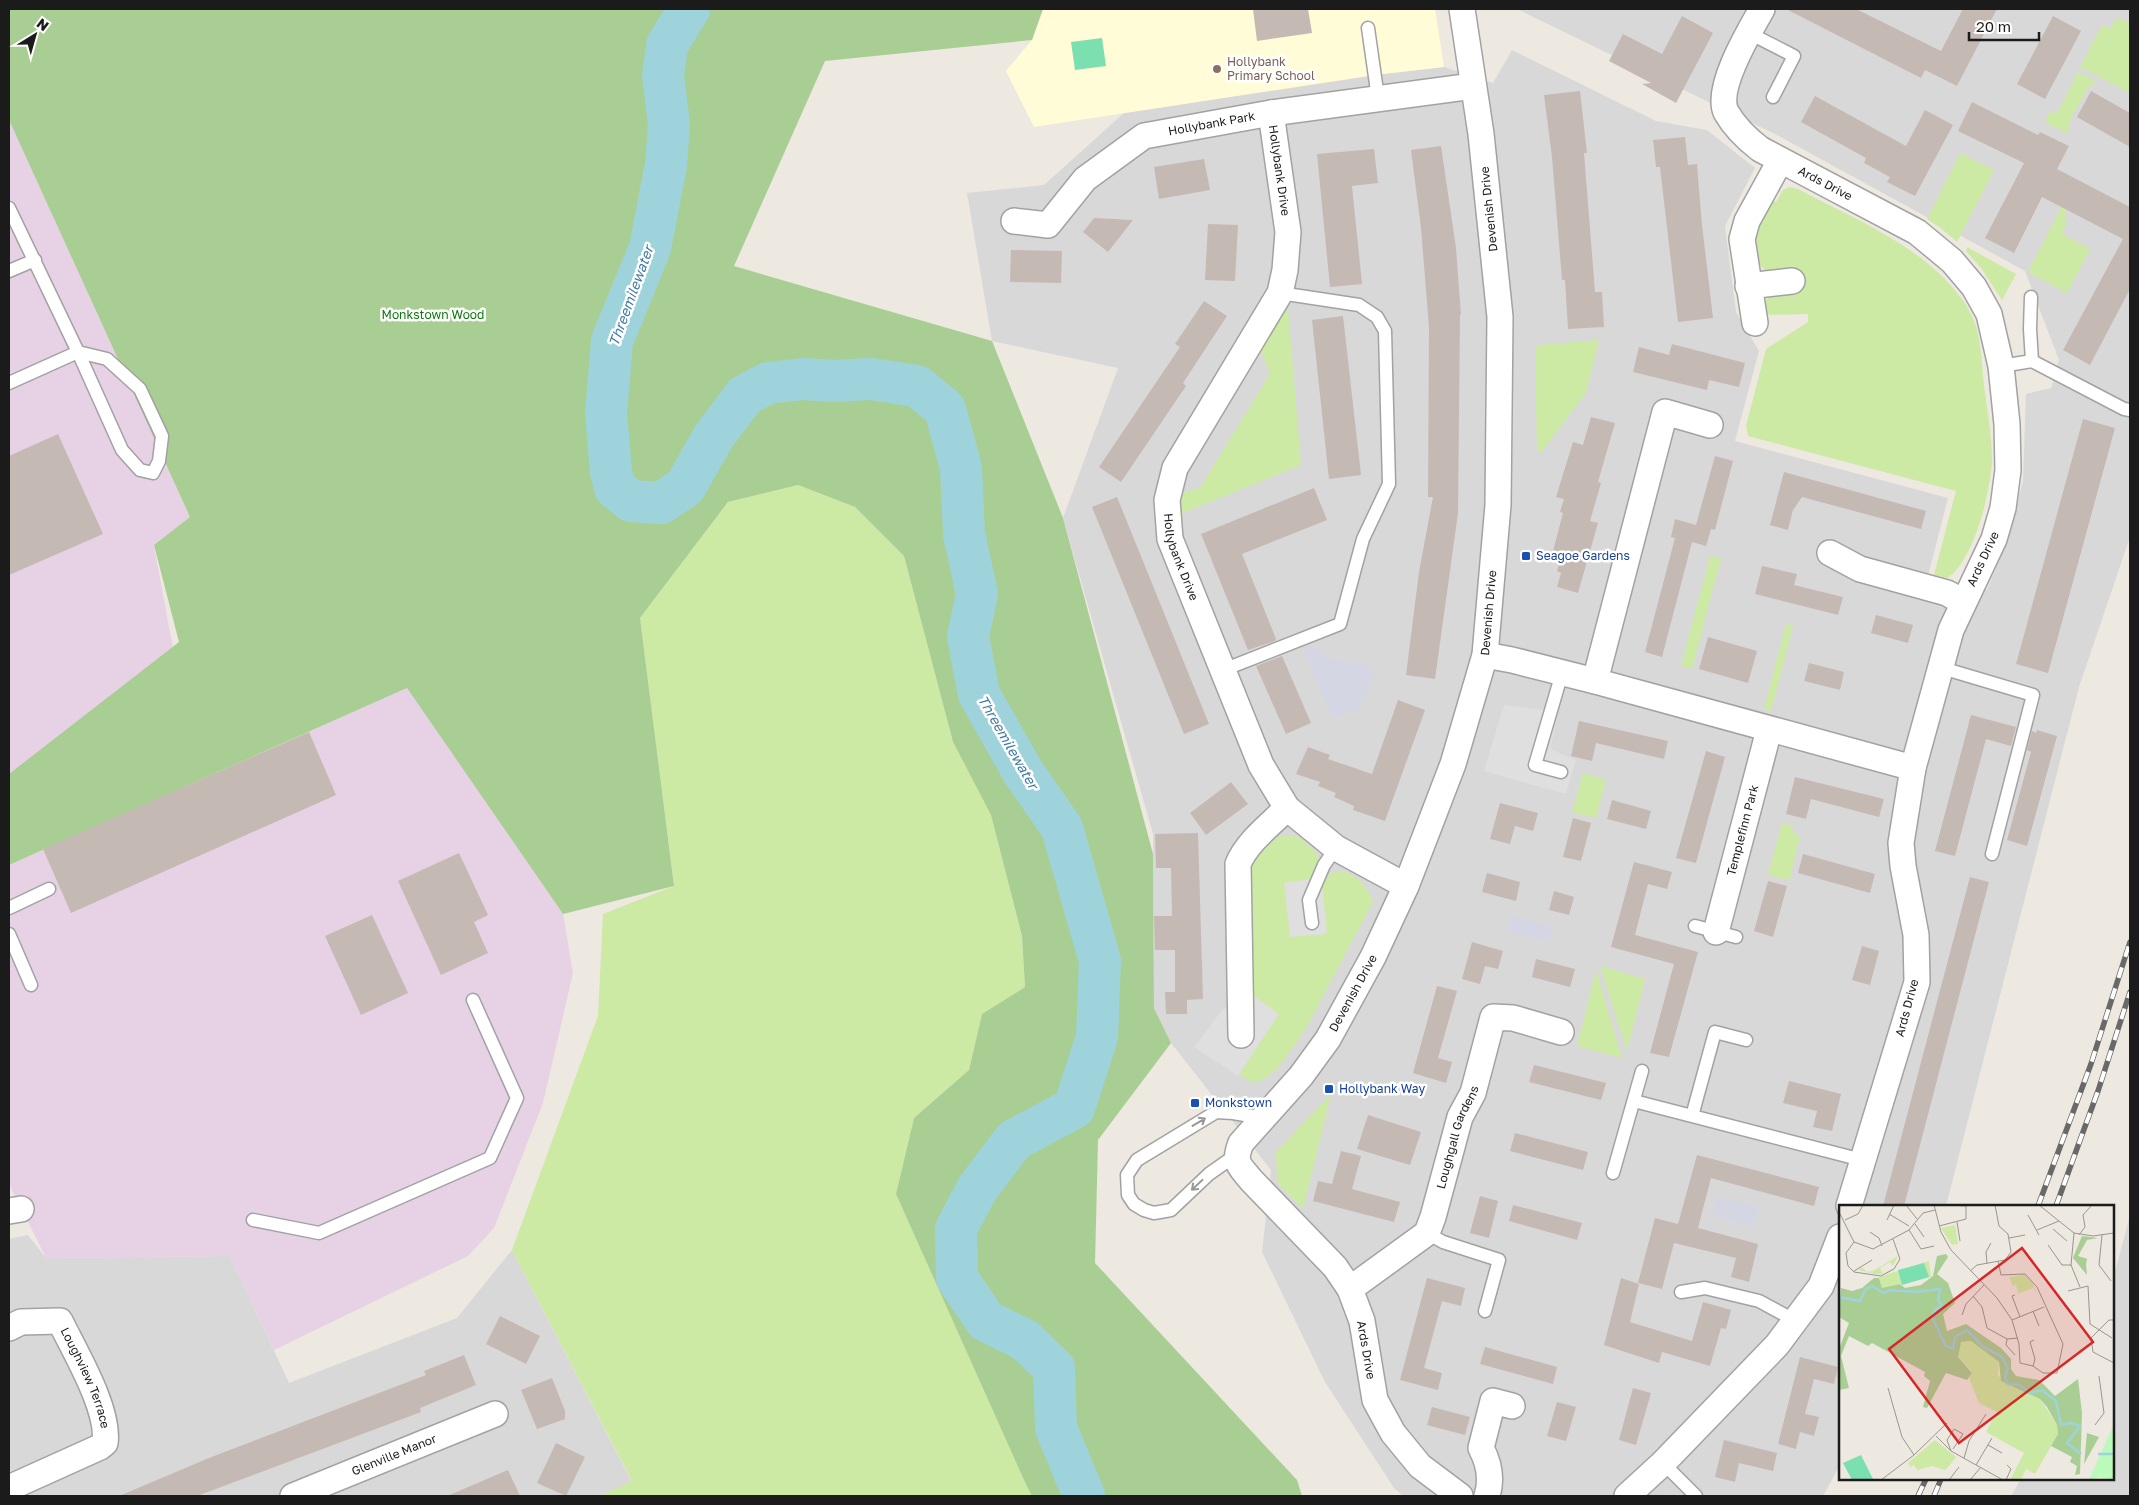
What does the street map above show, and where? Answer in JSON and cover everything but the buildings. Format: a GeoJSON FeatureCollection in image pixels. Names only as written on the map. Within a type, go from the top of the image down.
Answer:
{"type":"FeatureCollection","features":[{"type":"Feature","properties":{"kind":"street","name":"Devenish Drive"},"geometry":{"type":"LineString","coordinates":[[1236,1155],[1240,1143],[1301,1076],[1328,1039],[1373,957],[1406,886],[1453,764],[1485,655],[1498,505],[1500,317],[1480,134],[1462,9]]}},
{"type":"Feature","properties":{"kind":"street","name":"Ards Drive"},"geometry":{"type":"LineString","coordinates":[[1762,9],[1732,66],[1724,89],[1726,111],[1746,139],[1760,149],[1917,232],[1952,261],[1974,287],[1989,314],[2001,366],[2008,470],[2003,508],[1994,539],[1951,630],[1913,768],[1902,843],[1903,866],[1916,935],[1917,982],[1849,1205]]}},
{"type":"Feature","properties":{"kind":"street","name":"Hollybank Park"},"geometry":{"type":"LineString","coordinates":[[1014,221],[1048,225],[1085,179],[1144,136],[1271,113],[1473,86]]}},
{"type":"Feature","properties":{"kind":"street","name":"Hollybank Drive"},"geometry":{"type":"LineString","coordinates":[[1271,113],[1288,232],[1285,270],[1280,293],[1175,468],[1167,500],[1170,539],[1261,765],[1286,808],[1336,848],[1406,886]]}},
{"type":"Feature","properties":{"kind":"street"},"geometry":{"type":"LineString","coordinates":[[1755,323],[1742,239],[1744,231],[1780,161]]}},
{"type":"Feature","properties":{"kind":"street"},"geometry":{"type":"LineString","coordinates":[[1748,286],[1792,281]]}},
{"type":"Feature","properties":{"kind":"street"},"geometry":{"type":"LineString","coordinates":[[1595,681],[1665,412],[1710,425]]}},
{"type":"Feature","properties":{"kind":"street"},"geometry":{"type":"LineString","coordinates":[[1830,553],[1860,569],[1948,593],[1963,602]]}},
{"type":"Feature","properties":{"kind":"street"},"geometry":{"type":"LineString","coordinates":[[1485,655],[1595,681],[1768,730],[1913,768]]}},
{"type":"Feature","properties":{"kind":"street","name":"Templefinn Park"},"geometry":{"type":"LineString","coordinates":[[1716,931],[1768,730]]}},
{"type":"Feature","properties":{"kind":"street"},"geometry":{"type":"LineString","coordinates":[[1241,1035],[1238,864],[1241,855],[1252,842],[1286,808]]}},
{"type":"Feature","properties":{"kind":"street","name":"Loughgall Gardens"},"geometry":{"type":"LineString","coordinates":[[1427,1233],[1460,1117],[1473,1093],[1493,1017],[1513,1018],[1562,1032]]}},
{"type":"Feature","properties":{"kind":"street","name":"Ards Drive"},"geometry":{"type":"LineString","coordinates":[[1236,1155],[1239,1165],[1251,1180],[1335,1267],[1350,1288],[1362,1321],[1375,1400],[1393,1433],[1420,1466],[1460,1496]]}},
{"type":"Feature","properties":{"kind":"street"},"geometry":{"type":"LineString","coordinates":[[1350,1288],[1427,1233]]}},
{"type":"Feature","properties":{"kind":"street"},"geometry":{"type":"LineString","coordinates":[[1627,1496],[1663,1463],[1778,1345],[1835,1268],[1839,1243]]}},
{"type":"Feature","properties":{"kind":"street","name":"Loughview Terrace"},"geometry":{"type":"LineString","coordinates":[[9,1328],[21,1322],[60,1320],[95,1393],[107,1432],[105,1443],[100,1447],[9,1488]]}},
{"type":"Feature","properties":{"kind":"street"},"geometry":{"type":"LineString","coordinates":[[1487,1496],[1490,1477],[1486,1457],[1481,1448],[1493,1402],[1512,1406]]}},
{"type":"Feature","properties":{"kind":"street","name":"Glenville Manor"},"geometry":{"type":"LineString","coordinates":[[293,1496],[495,1414]]}},
{"type":"Feature","properties":{"kind":"lane"},"geometry":{"type":"LineString","coordinates":[[1368,28],[1378,98]]}},
{"type":"Feature","properties":{"kind":"lane"},"geometry":{"type":"LineString","coordinates":[[1749,33],[1794,56],[1773,97]]}},
{"type":"Feature","properties":{"kind":"lane"},"geometry":{"type":"LineString","coordinates":[[9,208],[78,352],[122,450],[140,470],[153,473],[159,460],[162,436],[140,390],[107,359],[78,352],[9,383]]}},
{"type":"Feature","properties":{"kind":"lane"},"geometry":{"type":"LineString","coordinates":[[9,271],[35,260]]}},
{"type":"Feature","properties":{"kind":"lane"},"geometry":{"type":"LineString","coordinates":[[1223,670],[1340,624],[1363,539],[1389,484],[1385,331],[1376,317],[1359,305],[1280,293]]}},
{"type":"Feature","properties":{"kind":"lane"},"geometry":{"type":"LineString","coordinates":[[2031,297],[2032,361]]}},
{"type":"Feature","properties":{"kind":"lane"},"geometry":{"type":"LineString","coordinates":[[2001,366],[2032,361],[2130,410]]}},
{"type":"Feature","properties":{"kind":"lane"},"geometry":{"type":"LineString","coordinates":[[1942,668],[2033,695],[1992,854]]}},
{"type":"Feature","properties":{"kind":"lane"},"geometry":{"type":"LineString","coordinates":[[1561,772],[1535,764],[1562,673]]}},
{"type":"Feature","properties":{"kind":"lane"},"geometry":{"type":"LineString","coordinates":[[1312,923],[1309,900],[1324,865],[1336,848]]}},
{"type":"Feature","properties":{"kind":"lane"},"geometry":{"type":"LineString","coordinates":[[9,908],[49,889]]}},
{"type":"Feature","properties":{"kind":"lane"},"geometry":{"type":"LineString","coordinates":[[9,934],[31,985]]}},
{"type":"Feature","properties":{"kind":"lane"},"geometry":{"type":"LineString","coordinates":[[253,1220],[319,1233],[490,1158],[517,1098],[473,1000]]}},
{"type":"Feature","properties":{"kind":"lane"},"geometry":{"type":"LineString","coordinates":[[1692,1116],[1715,1032],[1746,1040]]}},
{"type":"Feature","properties":{"kind":"lane"},"geometry":{"type":"LineString","coordinates":[[1613,1173],[1642,1071]]}},
{"type":"Feature","properties":{"kind":"lane"},"geometry":{"type":"LineString","coordinates":[[1634,1101],[1862,1160]]}},
{"type":"Feature","properties":{"kind":"lane"},"geometry":{"type":"LineString","coordinates":[[1236,1155],[1209,1174],[1171,1210],[1154,1213],[1144,1210],[1134,1204],[1128,1194],[1126,1187],[1127,1175],[1137,1160],[1216,1112],[1263,1118]]}},
{"type":"Feature","properties":{"kind":"lane"},"geometry":{"type":"LineString","coordinates":[[1427,1233],[1443,1242],[1499,1260],[1485,1311]]}},
{"type":"Feature","properties":{"kind":"lane"},"geometry":{"type":"LineString","coordinates":[[1681,1292],[1705,1288],[1760,1301],[1796,1320]]}},
{"type":"Feature","properties":{"kind":"lane"},"geometry":{"type":"LineString","coordinates":[[1663,1463],[1696,1496]]}},
{"type":"Feature","properties":{"kind":"shaded area","name":"Hollybank Primary School"},"geometry":{"type":"Polygon","coordinates":[[[1043,9],[1435,9],[1444,67],[1374,75],[1034,127],[1006,71],[1032,40],[1043,9]]]}},
{"type":"Feature","properties":{"kind":"shaded area"},"geometry":{"type":"Polygon","coordinates":[[[1517,9],[2130,9],[2130,537],[2079,687],[1946,1205],[1839,1205],[1839,1467],[1823,1496],[1403,1496],[1394,1488],[1325,1382],[1262,1252],[1271,1170],[1171,1043],[1154,1008],[1153,834],[1063,518],[1118,368],[992,341],[967,193],[1044,185],[1124,113],[1384,74],[1444,67],[1493,83],[1512,50],[1656,121],[1707,130],[1755,168],[1725,226],[1736,312],[1759,351],[1735,441],[1948,498],[1928,576],[1987,590],[2008,538],[2023,481],[2026,394],[2051,388],[2059,360],[2025,271],[1777,135],[1517,9]]]}},
{"type":"Feature","properties":{"kind":"shaded area"},"geometry":{"type":"Polygon","coordinates":[[[9,120],[190,517],[154,546],[174,654],[9,777],[9,120]]]}},
{"type":"Feature","properties":{"kind":"shaded area"},"geometry":{"type":"Polygon","coordinates":[[[1308,645],[1319,649],[1325,658],[1368,665],[1375,675],[1357,712],[1349,711],[1338,717],[1331,715],[1305,654],[1308,645]]]}},
{"type":"Feature","properties":{"kind":"shaded area"},"geometry":{"type":"Polygon","coordinates":[[[407,688],[563,914],[573,973],[543,1103],[494,1228],[468,1256],[274,1350],[230,1256],[46,1258],[9,1184],[9,865],[407,688]]]}},
{"type":"Feature","properties":{"kind":"shaded area"},"geometry":{"type":"Polygon","coordinates":[[[1504,705],[1558,712],[1551,746],[1552,750],[1576,760],[1566,794],[1484,771],[1504,705]]]}},
{"type":"Feature","properties":{"kind":"shaded area"},"geometry":{"type":"Polygon","coordinates":[[[1311,879],[1322,885],[1327,934],[1290,937],[1284,883],[1311,879]]]}},
{"type":"Feature","properties":{"kind":"shaded area"},"geometry":{"type":"Polygon","coordinates":[[[1511,915],[1552,927],[1548,942],[1507,931],[1511,915]]]}},
{"type":"Feature","properties":{"kind":"shaded area"},"geometry":{"type":"Polygon","coordinates":[[[1255,997],[1279,1014],[1238,1076],[1194,1047],[1223,1009],[1255,997]]]}},
{"type":"Feature","properties":{"kind":"shaded area"},"geometry":{"type":"Polygon","coordinates":[[[1717,1197],[1758,1207],[1753,1226],[1712,1216],[1717,1197]]]}},
{"type":"Feature","properties":{"kind":"shaded area"},"geometry":{"type":"Polygon","coordinates":[[[2130,1215],[2130,1496],[2011,1496],[2020,1480],[2114,1480],[2115,1272],[2130,1215]]]}},
{"type":"Feature","properties":{"kind":"shaded area"},"geometry":{"type":"Polygon","coordinates":[[[28,1235],[46,1258],[230,1256],[289,1383],[457,1318],[512,1250],[632,1482],[599,1496],[9,1496],[9,1239],[28,1235]]]}},
{"type":"Feature","properties":{"kind":"green space","name":"Monkstown Wood"},"geometry":{"type":"Polygon","coordinates":[[[9,9],[1043,9],[1032,40],[825,61],[734,266],[992,341],[1063,518],[1153,854],[1154,1008],[1171,1043],[1098,1140],[1095,1263],[1297,1480],[1302,1496],[1032,1496],[1023,1478],[896,1194],[914,1118],[969,1070],[982,1014],[1025,987],[1022,936],[991,815],[953,742],[904,556],[855,507],[798,485],[728,502],[640,618],[674,886],[563,914],[407,688],[9,865],[9,774],[179,642],[154,545],[190,517],[9,120],[9,9]]]}},
{"type":"Feature","properties":{"kind":"green space"},"geometry":{"type":"Polygon","coordinates":[[[2117,17],[2130,24],[2130,93],[2080,67],[2102,25],[2110,29],[2117,17]]]}},
{"type":"Feature","properties":{"kind":"green space"},"geometry":{"type":"Polygon","coordinates":[[[1102,38],[1106,66],[1075,70],[1071,42],[1102,38]]]}},
{"type":"Feature","properties":{"kind":"green space"},"geometry":{"type":"Polygon","coordinates":[[[2078,72],[2095,81],[2092,87],[2089,86],[2068,124],[2070,127],[2067,133],[2045,122],[2051,111],[2057,114],[2078,72]]]}},
{"type":"Feature","properties":{"kind":"green space"},"geometry":{"type":"Polygon","coordinates":[[[1960,153],[1994,170],[1957,242],[1927,219],[1960,153]]]}},
{"type":"Feature","properties":{"kind":"green space"},"geometry":{"type":"Polygon","coordinates":[[[1789,187],[1798,189],[1864,223],[1907,248],[1945,279],[1963,300],[1973,318],[1980,344],[1990,432],[1991,473],[1984,506],[1973,542],[1957,570],[1947,578],[1934,575],[1956,491],[1748,436],[1746,426],[1766,349],[1808,322],[1808,314],[1762,315],[1762,304],[1772,294],[1768,273],[1758,263],[1753,233],[1770,200],[1776,202],[1783,190],[1789,187]]]}},
{"type":"Feature","properties":{"kind":"green space"},"geometry":{"type":"Polygon","coordinates":[[[2062,206],[2065,208],[2065,227],[2062,234],[2090,249],[2067,293],[2028,272],[2062,206]]]}},
{"type":"Feature","properties":{"kind":"green space"},"geometry":{"type":"Polygon","coordinates":[[[1967,247],[2016,274],[2002,300],[1981,268],[1966,251],[1967,247]]]}},
{"type":"Feature","properties":{"kind":"green space"},"geometry":{"type":"Polygon","coordinates":[[[1288,308],[1301,465],[1178,515],[1178,494],[1200,488],[1270,374],[1260,348],[1281,312],[1288,308]]]}},
{"type":"Feature","properties":{"kind":"green space"},"geometry":{"type":"Polygon","coordinates":[[[1599,340],[1586,393],[1542,451],[1537,452],[1535,349],[1538,345],[1599,340]]]}},
{"type":"Feature","properties":{"kind":"green space"},"geometry":{"type":"Polygon","coordinates":[[[798,485],[855,507],[904,556],[953,742],[991,815],[1022,936],[1025,987],[982,1014],[969,1070],[914,1118],[896,1194],[1023,1478],[1037,1496],[599,1496],[632,1481],[512,1250],[598,1016],[603,914],[674,886],[640,618],[728,502],[798,485]]]}},
{"type":"Feature","properties":{"kind":"green space"},"geometry":{"type":"Polygon","coordinates":[[[1710,556],[1721,558],[1692,669],[1681,666],[1710,556]]]}},
{"type":"Feature","properties":{"kind":"green space"},"geometry":{"type":"Polygon","coordinates":[[[1786,624],[1793,626],[1771,711],[1764,709],[1786,624]]]}},
{"type":"Feature","properties":{"kind":"green space"},"geometry":{"type":"Polygon","coordinates":[[[1583,773],[1606,780],[1596,818],[1572,812],[1583,773]]]}},
{"type":"Feature","properties":{"kind":"green space"},"geometry":{"type":"Polygon","coordinates":[[[1782,823],[1793,826],[1792,831],[1800,837],[1789,880],[1768,875],[1782,823]]]}},
{"type":"Feature","properties":{"kind":"green space"},"geometry":{"type":"Polygon","coordinates":[[[1287,835],[1299,837],[1317,853],[1318,861],[1311,879],[1322,885],[1328,876],[1342,871],[1358,879],[1370,894],[1373,902],[1306,1028],[1278,1068],[1264,1079],[1253,1083],[1239,1074],[1278,1014],[1255,997],[1248,985],[1248,864],[1273,839],[1287,835]]]}},
{"type":"Feature","properties":{"kind":"green space"},"geometry":{"type":"Polygon","coordinates":[[[1600,966],[1645,979],[1627,1051],[1600,966]]]}},
{"type":"Feature","properties":{"kind":"green space"},"geometry":{"type":"Polygon","coordinates":[[[1596,970],[1622,1058],[1577,1046],[1596,970]]]}},
{"type":"Feature","properties":{"kind":"green space"},"geometry":{"type":"Polygon","coordinates":[[[1331,1094],[1303,1209],[1277,1183],[1276,1152],[1331,1094]]]}},
{"type":"Feature","properties":{"kind":"waterway","name":"Threemilewater"},"geometry":{"type":"LineString","coordinates":[[689,9],[667,45],[663,76],[669,124],[666,165],[650,248],[612,341],[606,413],[611,472],[615,488],[631,501],[661,503],[685,487],[714,436],[745,395],[768,383],[803,379],[833,381],[871,379],[917,386],[945,409],[961,468],[964,534],[977,594],[968,637],[979,694],[1023,772],[1062,828],[1100,961],[1097,1037],[1074,1108],[1014,1140],[977,1189],[956,1229],[957,1278],[986,1321],[1025,1340],[1054,1368],[1056,1428],[1084,1496]]}},
{"type":"Feature","properties":{"kind":"railway"},"geometry":{"type":"LineString","coordinates":[[2038,1205],[2091,1064],[2130,942]]}},
{"type":"Feature","properties":{"kind":"railway"},"geometry":{"type":"LineString","coordinates":[[2056,1205],[2098,1091],[2130,992]]}},
{"type":"Feature","properties":{"kind":"railway"},"geometry":{"type":"LineString","coordinates":[[1918,1496],[1926,1480]]}},
{"type":"Feature","properties":{"kind":"railway"},"geometry":{"type":"LineString","coordinates":[[1934,1496],[1941,1480]]}},
{"type":"Feature","properties":{"kind":"place","name":"Hollybank Primary School"},"geometry":{"type":"Point","coordinates":[1217,69]}},
{"type":"Feature","properties":{"kind":"place","name":"Seagoe Gardens"},"geometry":{"type":"Point","coordinates":[1526,556]}},
{"type":"Feature","properties":{"kind":"place","name":"Hollybank Way"},"geometry":{"type":"Point","coordinates":[1329,1089]}},
{"type":"Feature","properties":{"kind":"place","name":"Monkstown"},"geometry":{"type":"Point","coordinates":[1195,1103]}}]}
